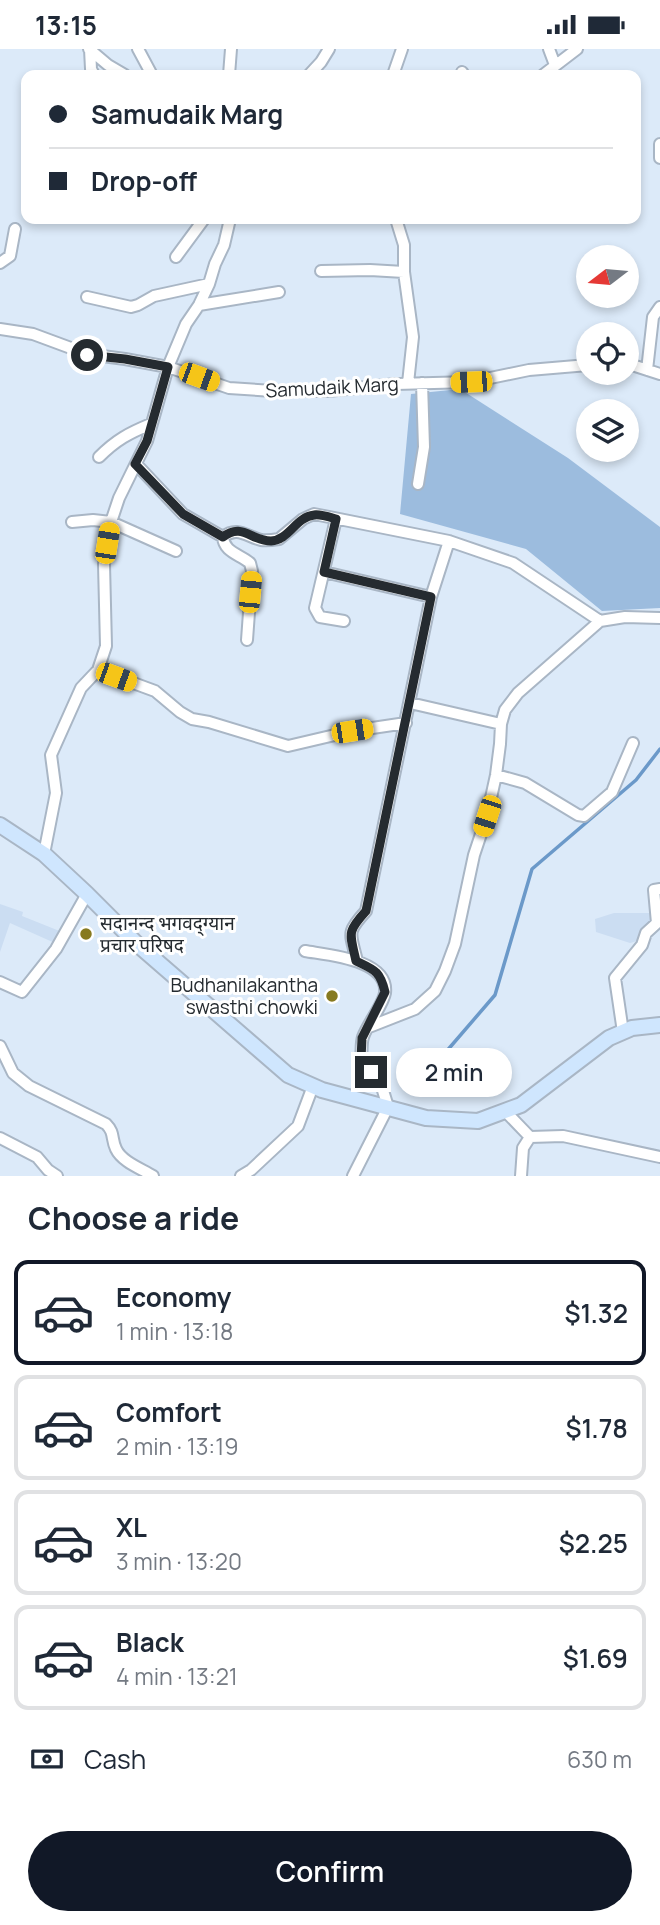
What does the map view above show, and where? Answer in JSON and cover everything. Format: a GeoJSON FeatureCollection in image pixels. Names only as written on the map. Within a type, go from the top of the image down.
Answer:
{"type":"FeatureCollection","features":[{"type":"Feature","properties":{"kind":"main road"},"geometry":{"type":"LineString","coordinates":[[0,825],[44,854],[137,944],[288,1075],[322,1090],[426,1118],[478,1121],[522,1105],[608,1038],[632,1028],[660,1025]]}},
{"type":"Feature","properties":{"kind":"street"},"geometry":{"type":"LineString","coordinates":[[90,49],[92,70]]}},
{"type":"Feature","properties":{"kind":"street"},"geometry":{"type":"LineString","coordinates":[[90,49],[116,70]]}},
{"type":"Feature","properties":{"kind":"street"},"geometry":{"type":"LineString","coordinates":[[138,49],[149,70]]}},
{"type":"Feature","properties":{"kind":"street"},"geometry":{"type":"LineString","coordinates":[[229,70],[231,49]]}},
{"type":"Feature","properties":{"kind":"street"},"geometry":{"type":"LineString","coordinates":[[314,70],[329,49]]}},
{"type":"Feature","properties":{"kind":"street"},"geometry":{"type":"LineString","coordinates":[[395,70],[402,49]]}},
{"type":"Feature","properties":{"kind":"street"},"geometry":{"type":"LineString","coordinates":[[549,49],[555,65]]}},
{"type":"Feature","properties":{"kind":"street"},"geometry":{"type":"LineString","coordinates":[[549,70],[578,49]]}},
{"type":"Feature","properties":{"kind":"street"},"geometry":{"type":"LineString","coordinates":[[660,144],[660,158]]}},
{"type":"Feature","properties":{"kind":"street"},"geometry":{"type":"LineString","coordinates":[[176,257],[200,224]]}},
{"type":"Feature","properties":{"kind":"street"},"geometry":{"type":"LineString","coordinates":[[44,854],[56,793],[51,755],[81,688],[98,670],[106,646],[104,564],[111,522],[119,498],[147,441],[168,367],[186,324],[209,284],[225,245],[229,224]]}},
{"type":"Feature","properties":{"kind":"street"},"geometry":{"type":"LineString","coordinates":[[398,224],[404,245],[404,272],[413,337],[408,383]]}},
{"type":"Feature","properties":{"kind":"street"},"geometry":{"type":"LineString","coordinates":[[0,263],[10,256],[15,229]]}},
{"type":"Feature","properties":{"kind":"street"},"geometry":{"type":"LineString","coordinates":[[321,271],[404,272]]}},
{"type":"Feature","properties":{"kind":"street"},"geometry":{"type":"LineString","coordinates":[[87,297],[131,307],[164,293],[209,284]]}},
{"type":"Feature","properties":{"kind":"street"},"geometry":{"type":"LineString","coordinates":[[199,305],[279,292]]}},
{"type":"Feature","properties":{"kind":"street"},"geometry":{"type":"LineString","coordinates":[[647,370],[653,317],[660,307]]}},
{"type":"Feature","properties":{"kind":"street","name":"Samudaik Marg"},"geometry":{"type":"LineString","coordinates":[[0,329],[33,334],[87,355],[168,367],[229,388],[262,391],[328,391],[408,383],[471,382],[529,370],[576,366]]}},
{"type":"Feature","properties":{"kind":"street"},"geometry":{"type":"LineString","coordinates":[[639,367],[660,374]]}},
{"type":"Feature","properties":{"kind":"street"},"geometry":{"type":"LineString","coordinates":[[418,484],[424,447],[422,383]]}},
{"type":"Feature","properties":{"kind":"street"},"geometry":{"type":"LineString","coordinates":[[99,457],[124,436],[151,424]]}},
{"type":"Feature","properties":{"kind":"street"},"geometry":{"type":"LineString","coordinates":[[135,464],[183,514],[223,537]]}},
{"type":"Feature","properties":{"kind":"street"},"geometry":{"type":"LineString","coordinates":[[223,537],[237,530],[261,540],[279,539],[303,519],[314,515],[449,541],[513,563],[600,621]]}},
{"type":"Feature","properties":{"kind":"street"},"geometry":{"type":"LineString","coordinates":[[336,519],[316,602],[320,617],[344,621]]}},
{"type":"Feature","properties":{"kind":"street"},"geometry":{"type":"LineString","coordinates":[[72,522],[111,522],[176,551]]}},
{"type":"Feature","properties":{"kind":"street"},"geometry":{"type":"LineString","coordinates":[[223,537],[229,550],[250,563],[252,571],[247,640]]}},
{"type":"Feature","properties":{"kind":"street"},"geometry":{"type":"LineString","coordinates":[[356,961],[351,936],[352,926],[366,911],[431,597],[449,541]]}},
{"type":"Feature","properties":{"kind":"street"},"geometry":{"type":"LineString","coordinates":[[324,572],[431,597]]}},
{"type":"Feature","properties":{"kind":"street"},"geometry":{"type":"LineString","coordinates":[[369,1027],[415,1009],[435,991],[455,944],[474,855],[487,816],[505,710],[518,693],[600,621],[625,617],[660,618]]}},
{"type":"Feature","properties":{"kind":"street"},"geometry":{"type":"LineString","coordinates":[[98,670],[155,691],[192,719],[288,746],[352,731],[406,723]]}},
{"type":"Feature","properties":{"kind":"street"},"geometry":{"type":"LineString","coordinates":[[410,703],[501,725]]}},
{"type":"Feature","properties":{"kind":"street"},"geometry":{"type":"LineString","coordinates":[[496,775],[525,783],[584,816],[612,792],[633,743]]}},
{"type":"Feature","properties":{"kind":"street"},"geometry":{"type":"LineString","coordinates":[[623,1032],[615,978],[642,945],[646,933],[657,923],[654,890],[660,889]]}},
{"type":"Feature","properties":{"kind":"street"},"geometry":{"type":"LineString","coordinates":[[0,982],[22,992],[56,949],[87,894]]}},
{"type":"Feature","properties":{"kind":"street"},"geometry":{"type":"LineString","coordinates":[[305,951],[356,961],[376,970],[385,992],[362,1038],[361,1059],[381,1084],[388,1107],[353,1176]]}},
{"type":"Feature","properties":{"kind":"street"},"geometry":{"type":"LineString","coordinates":[[0,1047],[13,1073],[29,1086],[106,1123],[112,1131],[115,1148],[120,1156],[153,1176]]}},
{"type":"Feature","properties":{"kind":"street"},"geometry":{"type":"LineString","coordinates":[[242,1176],[298,1126],[313,1086]]}},
{"type":"Feature","properties":{"kind":"street"},"geometry":{"type":"LineString","coordinates":[[505,1111],[530,1137],[563,1136],[660,1157]]}},
{"type":"Feature","properties":{"kind":"street"},"geometry":{"type":"LineString","coordinates":[[521,1176],[523,1148],[530,1137]]}},
{"type":"Feature","properties":{"kind":"street"},"geometry":{"type":"LineString","coordinates":[[0,1138],[37,1157],[57,1176]]}},
{"type":"Feature","properties":{"kind":"shaded area"},"geometry":{"type":"Polygon","coordinates":[[[460,389],[568,458],[660,527],[660,608],[602,611],[526,549],[400,514],[411,394],[460,389]]]}},
{"type":"Feature","properties":{"kind":"shaded area"},"geometry":{"type":"Polygon","coordinates":[[[0,904],[23,912],[22,916],[62,932],[57,944],[10,923],[0,952],[0,904]]]}},
{"type":"Feature","properties":{"kind":"shaded area"},"geometry":{"type":"Polygon","coordinates":[[[614,913],[650,913],[653,928],[637,941],[630,943],[596,932],[595,919],[614,913]]]}},
{"type":"Feature","properties":{"kind":"waterway"},"geometry":{"type":"LineString","coordinates":[[439,1060],[495,995],[532,869],[636,780],[660,749]]}},
{"type":"Feature","properties":{"kind":"place","name":"सदानन्द भगवद्ग्यान प्रचार परिषद"},"geometry":{"type":"Point","coordinates":[86,934]}},
{"type":"Feature","properties":{"kind":"place","name":"Budhanilakantha swasthi chowki"},"geometry":{"type":"Point","coordinates":[332,996]}},
{"type":"Feature","properties":{"kind":"route"},"geometry":{"type":"LineString","coordinates":[[87,355],[168,367],[147,441],[135,464],[183,514],[223,537],[237,530],[270,541],[279,539],[303,519],[314,515],[336,519],[324,572],[431,597],[366,911],[352,926],[351,936],[356,961],[376,970],[385,992],[362,1038],[361,1059],[371,1072]]}}]}
